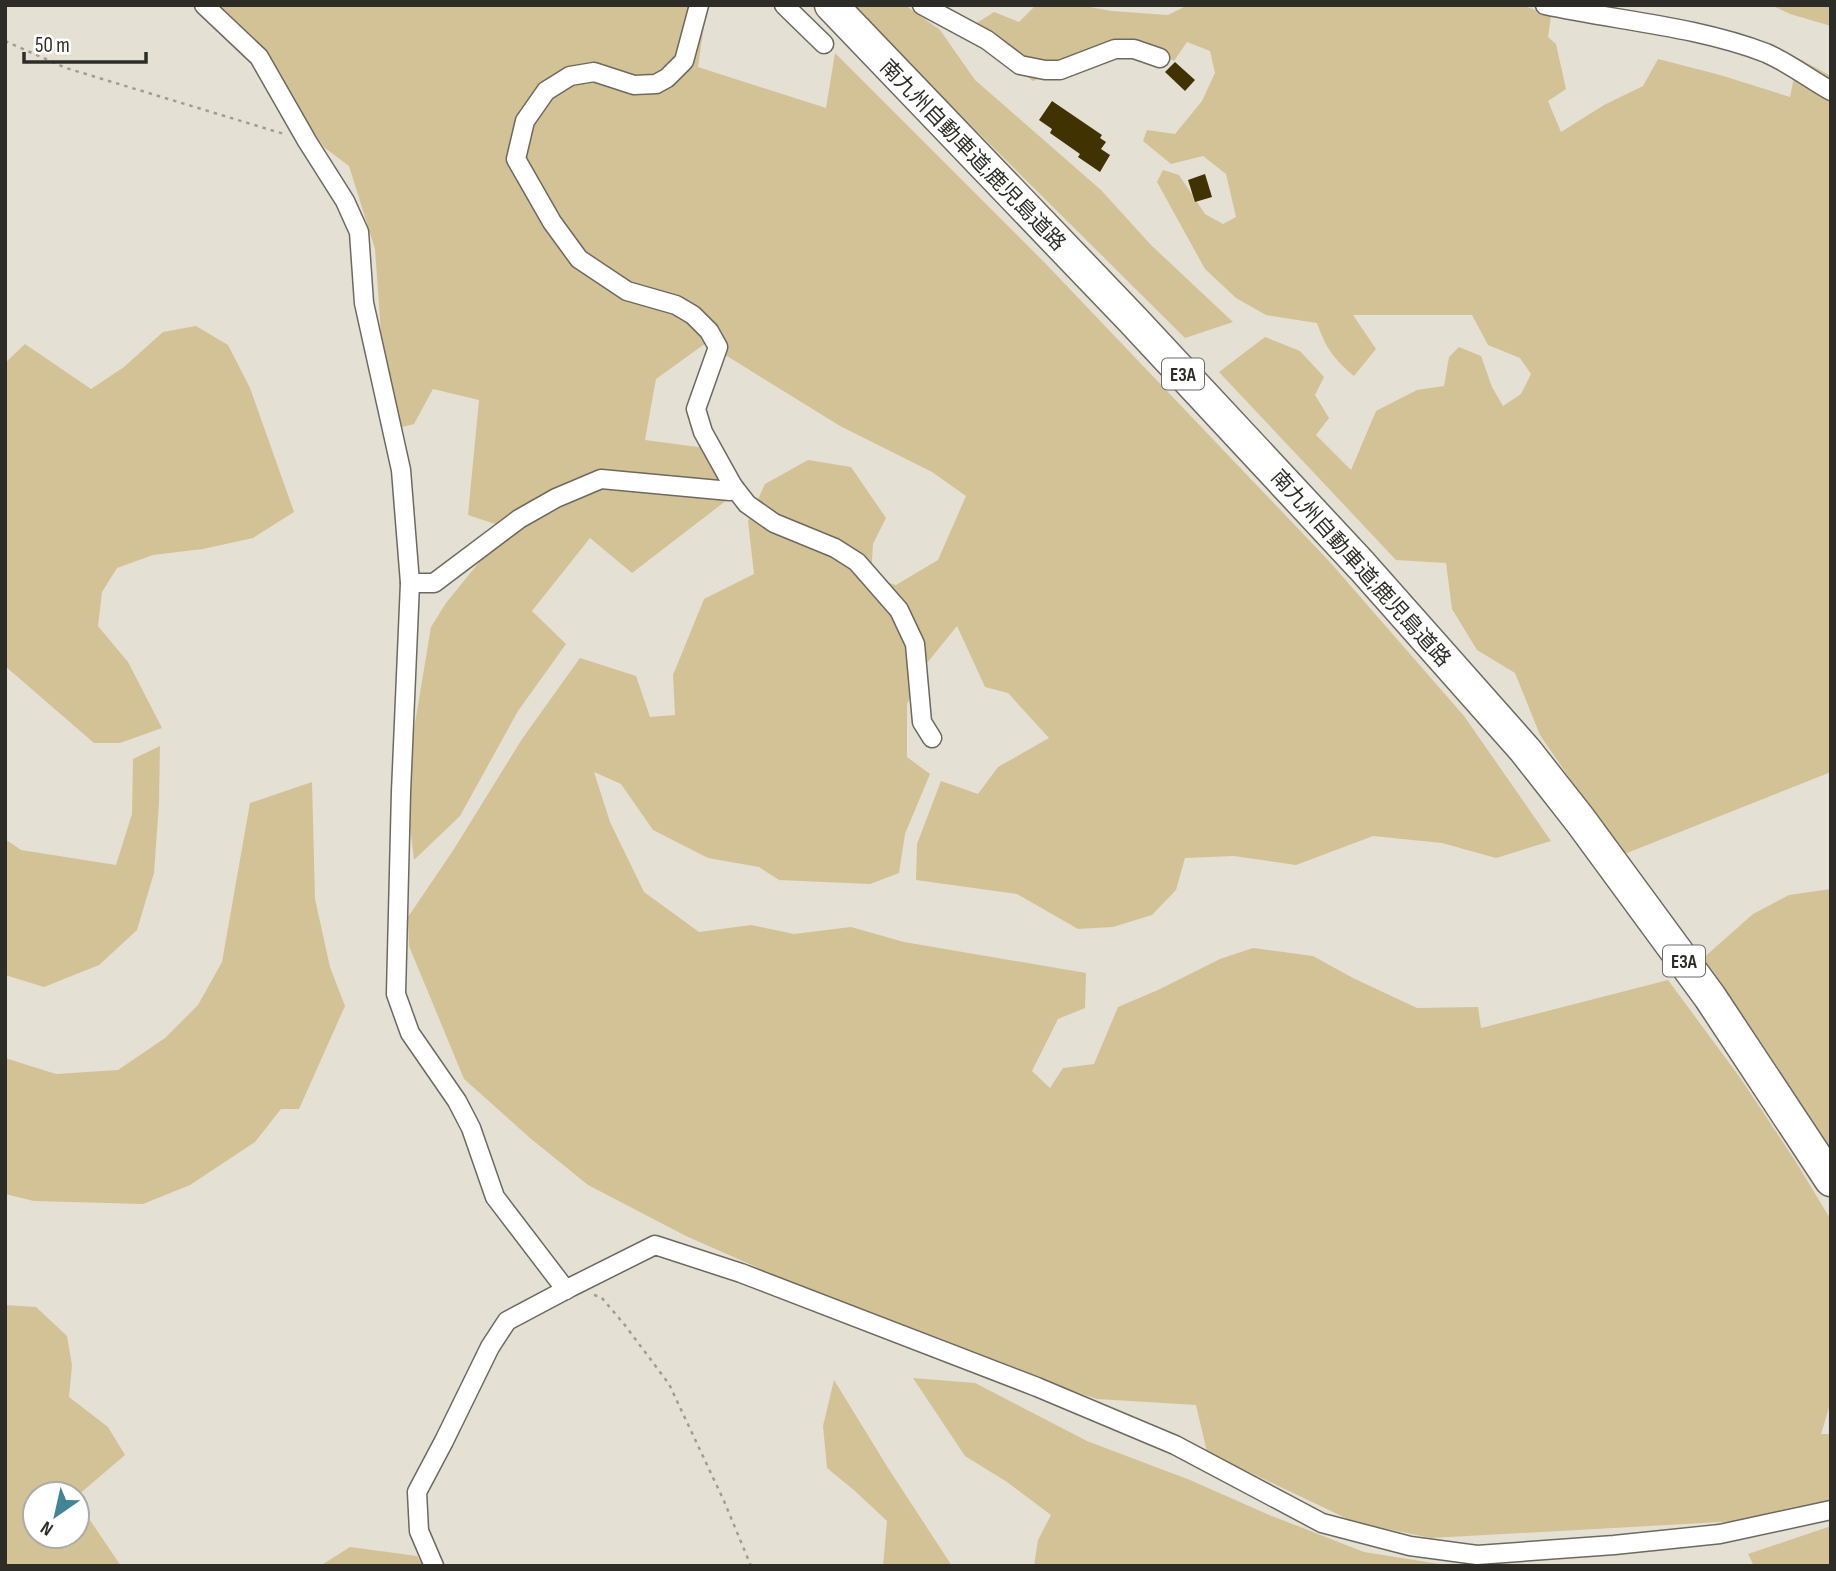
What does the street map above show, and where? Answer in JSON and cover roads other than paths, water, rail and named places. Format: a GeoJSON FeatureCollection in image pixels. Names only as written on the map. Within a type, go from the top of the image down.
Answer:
{"type":"FeatureCollection","features":[{"type":"Feature","properties":{"kind":"highway","name":"南九州自動車道;鹿児島道路"},"geometry":{"type":"LineString","coordinates":[[831,5],[1343,546],[1525,750],[1588,830],[1710,997],[1831,1180]]}},
{"type":"Feature","properties":{"kind":"street"},"geometry":{"type":"LineString","coordinates":[[204,5],[259,57],[345,201],[359,232],[364,303],[401,470],[410,583],[396,994],[410,1034],[457,1101],[471,1128],[495,1197],[568,1288]]}},
{"type":"Feature","properties":{"kind":"street"},"geometry":{"type":"LineString","coordinates":[[699,5],[684,61],[667,78],[656,84],[634,85],[594,72],[570,76],[546,92],[525,121],[516,159],[552,222],[579,259],[627,291],[676,305],[693,315],[709,331],[718,347],[696,409],[703,432],[733,486],[747,504],[774,523],[835,548],[857,562],[899,610],[915,644],[922,722],[932,738]]}},
{"type":"Feature","properties":{"kind":"street"},"geometry":{"type":"LineString","coordinates":[[784,5],[824,44]]}},
{"type":"Feature","properties":{"kind":"street"},"geometry":{"type":"LineString","coordinates":[[922,5],[987,40],[1020,65],[1060,70],[1115,49],[1134,49],[1160,58]]}},
{"type":"Feature","properties":{"kind":"street"},"geometry":{"type":"LineString","coordinates":[[1545,5],[1661,24],[1725,40],[1769,54],[1831,91]]}},
{"type":"Feature","properties":{"kind":"street"},"geometry":{"type":"LineString","coordinates":[[410,583],[434,583],[519,519],[556,498],[601,479],[730,491],[733,486]]}},
{"type":"Feature","properties":{"kind":"street"},"geometry":{"type":"LineString","coordinates":[[434,1566],[419,1531],[417,1492],[490,1347],[507,1321],[655,1245],[753,1278],[1037,1387],[1175,1445],[1322,1523],[1410,1546],[1477,1555],[1614,1545],[1720,1534],[1831,1510]]}},
{"type":"Feature","properties":{"kind":"waterway"},"geometry":{"type":"LineString","coordinates":[[1826,5],[1831,7]]}}]}
